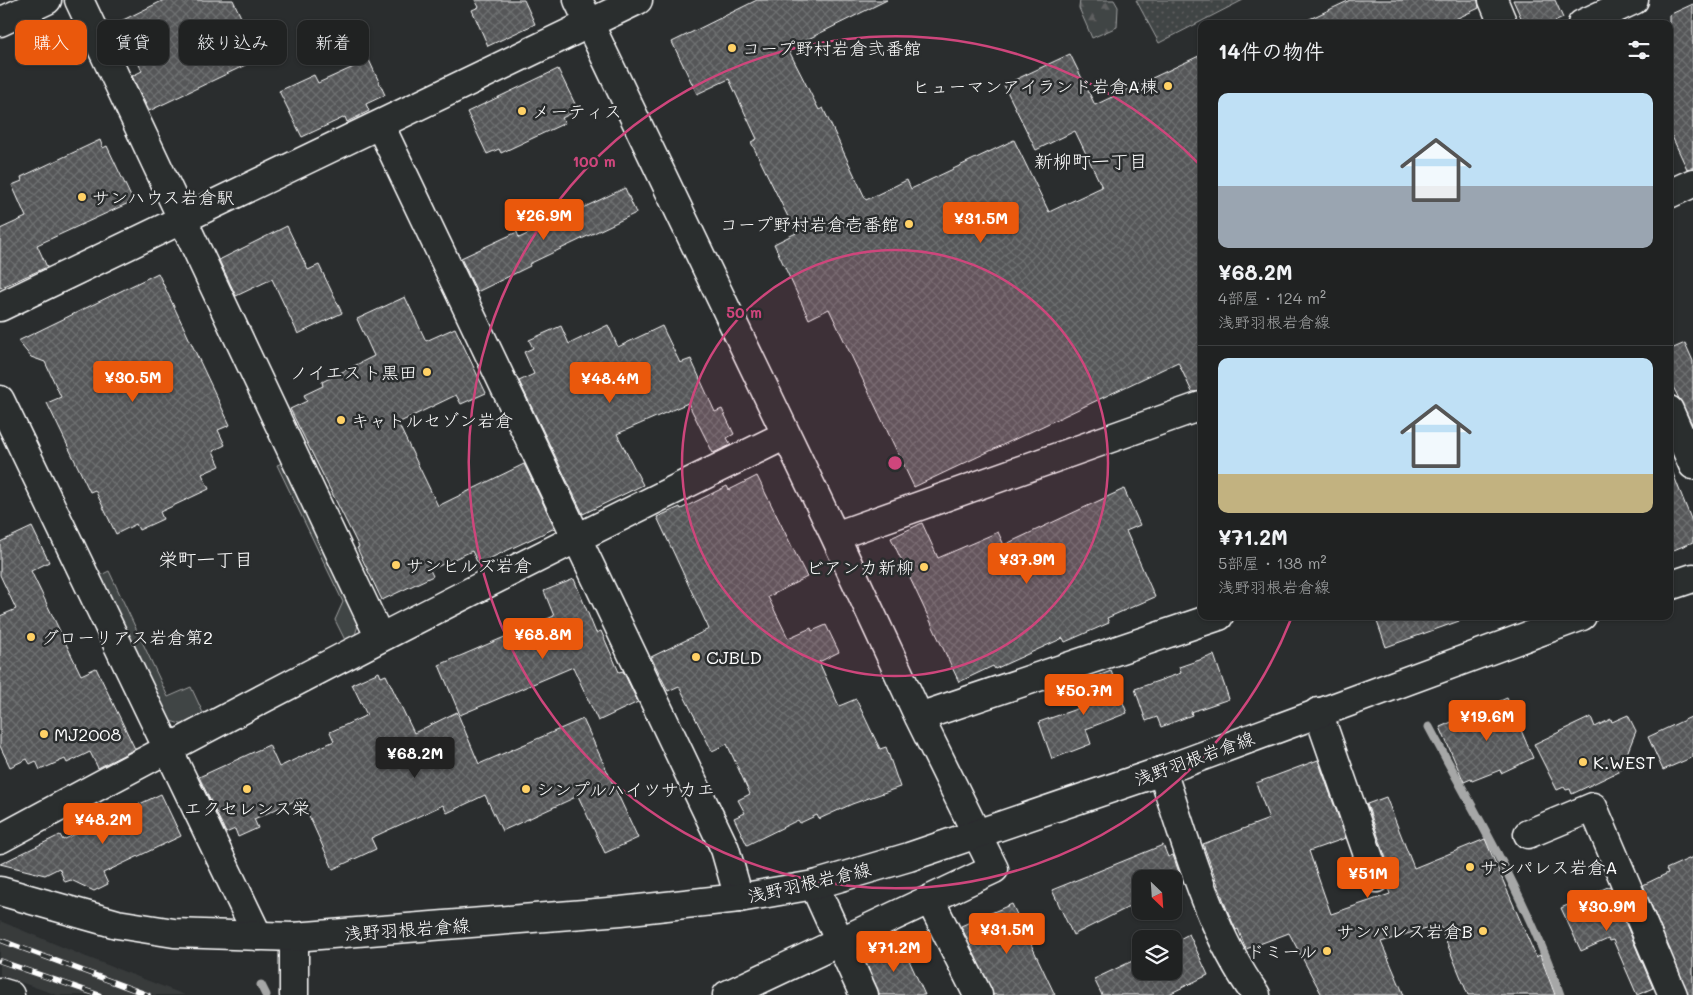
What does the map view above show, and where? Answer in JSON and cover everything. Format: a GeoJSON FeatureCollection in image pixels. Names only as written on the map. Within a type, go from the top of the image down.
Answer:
{"type":"FeatureCollection","features":[{"type":"Feature","properties":{"kind":"street"},"geometry":{"type":"LineString","coordinates":[[0,22],[47,0]]}},
{"type":"Feature","properties":{"kind":"street"},"geometry":{"type":"LineString","coordinates":[[79,0],[380,638]]}},
{"type":"Feature","properties":{"kind":"street"},"geometry":{"type":"LineString","coordinates":[[0,307],[380,124],[584,12],[638,0]]}},
{"type":"Feature","properties":{"kind":"street"},"geometry":{"type":"LineString","coordinates":[[1493,0],[1501,20]]}},
{"type":"Feature","properties":{"kind":"street"},"geometry":{"type":"LineString","coordinates":[[1591,20],[1634,0]]}},
{"type":"Feature","properties":{"kind":"street"},"geometry":{"type":"LineString","coordinates":[[584,12],[835,536],[919,718],[994,869],[726,995]]}},
{"type":"Feature","properties":{"kind":"street"},"geometry":{"type":"LineString","coordinates":[[380,124],[575,538],[725,849],[739,898]]}},
{"type":"Feature","properties":{"kind":"street"},"geometry":{"type":"LineString","coordinates":[[1673,192],[1693,183]]}},
{"type":"Feature","properties":{"kind":"street"},"geometry":{"type":"LineString","coordinates":[[0,400],[258,936]]}},
{"type":"Feature","properties":{"kind":"street"},"geometry":{"type":"LineString","coordinates":[[835,536],[1198,407]]}},
{"type":"Feature","properties":{"kind":"street"},"geometry":{"type":"LineString","coordinates":[[1673,422],[1685,456]]}},
{"type":"Feature","properties":{"kind":"street"},"geometry":{"type":"LineString","coordinates":[[0,839],[167,748],[380,638],[575,538],[786,435]]}},
{"type":"Feature","properties":{"kind":"street"},"geometry":{"type":"LineString","coordinates":[[1673,585],[1693,578]]}},
{"type":"Feature","properties":{"kind":"street"},"geometry":{"type":"LineString","coordinates":[[919,718],[1207,620]]}},
{"type":"Feature","properties":{"kind":"street","name":"浅野羽根岩倉線"},"geometry":{"type":"LineString","coordinates":[[0,891],[117,924],[174,933],[294,937],[611,912],[739,898],[814,885],[909,857],[1162,771],[1571,620]]}},
{"type":"Feature","properties":{"kind":"street"},"geometry":{"type":"LineString","coordinates":[[1318,712],[1376,878]]}},
{"type":"Feature","properties":{"kind":"street"},"geometry":{"type":"LineString","coordinates":[[1162,771],[1211,909],[1238,970],[1256,995]]}},
{"type":"Feature","properties":{"kind":"street"},"geometry":{"type":"LineString","coordinates":[[1528,834],[1593,807],[1673,995]]}},
{"type":"Feature","properties":{"kind":"street"},"geometry":{"type":"LineString","coordinates":[[814,885],[864,995]]}},
{"type":"Feature","properties":{"kind":"street"},"geometry":{"type":"LineString","coordinates":[[930,900],[978,995]]}},
{"type":"Feature","properties":{"kind":"street"},"geometry":{"type":"LineString","coordinates":[[294,937],[294,995]]}},
{"type":"Feature","properties":{"kind":"street"},"geometry":{"type":"LineString","coordinates":[[0,992],[10,995]]}},
{"type":"Feature","properties":{"kind":"shaded area"},"geometry":{"type":"Polygon","coordinates":[[[0,921],[185,995],[57,995],[0,975],[0,921]]]}},
{"type":"Feature","properties":{"kind":"green space"},"geometry":{"type":"Polygon","coordinates":[[[1080,0],[1114,0],[1118,7],[1117,27],[1092,38],[1079,8],[1080,0]]]}},
{"type":"Feature","properties":{"kind":"green space"},"geometry":{"type":"Polygon","coordinates":[[[1136,0],[1243,0],[1204,20],[1198,20],[1198,23],[1159,43],[1136,0]]]}},
{"type":"Feature","properties":{"kind":"green space"},"geometry":{"type":"Polygon","coordinates":[[[282,463],[359,622],[355,635],[345,640],[335,620],[343,602],[277,465],[282,463]]]}},
{"type":"Feature","properties":{"kind":"green space"},"geometry":{"type":"Polygon","coordinates":[[[109,571],[168,697],[191,687],[204,715],[184,725],[167,720],[99,576],[109,571]]]}},
{"type":"Feature","properties":{"kind":"building"},"geometry":{"type":"Polygon","coordinates":[[[164,0],[233,0],[242,20],[179,20],[179,65],[245,65],[149,111],[132,76],[142,71],[139,65],[169,65],[169,20],[123,20],[164,0]]]}},
{"type":"Feature","properties":{"kind":"building"},"geometry":{"type":"Polygon","coordinates":[[[475,0],[524,0],[535,24],[488,46],[472,10],[479,7],[475,0]]]}},
{"type":"Feature","properties":{"kind":"building"},"geometry":{"type":"Polygon","coordinates":[[[757,0],[887,0],[788,49],[819,110],[823,108],[866,200],[907,180],[911,189],[1014,140],[1049,212],[1102,187],[1075,131],[1036,150],[1004,85],[1070,54],[1095,105],[1198,56],[1198,391],[1192,392],[1178,362],[914,487],[829,309],[809,319],[774,244],[796,233],[751,142],[757,139],[729,79],[697,94],[672,42],[757,0]]]}},
{"type":"Feature","properties":{"kind":"building"},"geometry":{"type":"Polygon","coordinates":[[[1350,0],[1478,0],[1479,8],[1454,20],[1308,20],[1350,0]]]}},
{"type":"Feature","properties":{"kind":"building"},"geometry":{"type":"Polygon","coordinates":[[[1513,0],[1555,0],[1563,18],[1559,20],[1522,20],[1513,0]]]}},
{"type":"Feature","properties":{"kind":"building"},"geometry":{"type":"Polygon","coordinates":[[[1693,4],[1693,168],[1687,169],[1673,139],[1673,20],[1669,20],[1669,15],[1693,4]]]}},
{"type":"Feature","properties":{"kind":"building"},"geometry":{"type":"Polygon","coordinates":[[[369,60],[385,95],[366,104],[369,111],[347,122],[345,117],[302,137],[279,91],[314,75],[318,83],[358,65],[369,65],[369,60]]]}},
{"type":"Feature","properties":{"kind":"building","name":"メーティス"},"geometry":{"type":"Polygon","coordinates":[[[558,69],[578,110],[562,118],[565,123],[501,153],[499,149],[487,154],[467,112],[558,69]]]}},
{"type":"Feature","properties":{"kind":"building"},"geometry":{"type":"Polygon","coordinates":[[[100,140],[103,148],[107,146],[133,201],[37,245],[47,267],[0,288],[0,229],[26,217],[12,185],[22,181],[21,177],[100,140]]]}},
{"type":"Feature","properties":{"kind":"building"},"geometry":{"type":"Polygon","coordinates":[[[625,188],[636,213],[529,264],[530,266],[477,292],[461,258],[517,232],[519,238],[625,188]]]}},
{"type":"Feature","properties":{"kind":"building"},"geometry":{"type":"Polygon","coordinates":[[[287,226],[308,270],[319,265],[342,313],[298,334],[272,279],[236,296],[219,260],[287,226]]]}},
{"type":"Feature","properties":{"kind":"building"},"geometry":{"type":"Polygon","coordinates":[[[158,273],[230,425],[218,430],[225,445],[213,451],[220,466],[202,474],[209,489],[160,512],[163,519],[139,530],[136,524],[116,534],[95,490],[90,492],[47,403],[61,397],[45,362],[31,357],[18,341],[158,273]]]}},
{"type":"Feature","properties":{"kind":"building"},"geometry":{"type":"Polygon","coordinates":[[[405,297],[426,341],[455,328],[486,393],[461,404],[456,395],[398,423],[438,506],[524,464],[555,528],[478,564],[472,551],[430,570],[433,576],[382,600],[357,548],[359,547],[290,409],[307,401],[304,395],[323,386],[322,382],[374,356],[357,319],[405,297]]]}},
{"type":"Feature","properties":{"kind":"building"},"geometry":{"type":"Polygon","coordinates":[[[608,325],[618,347],[662,326],[680,363],[691,359],[715,412],[722,409],[734,434],[727,438],[731,445],[713,453],[688,403],[617,434],[643,485],[583,514],[519,381],[534,374],[524,352],[533,348],[529,340],[561,326],[569,344],[608,325]]]}},
{"type":"Feature","properties":{"kind":"building"},"geometry":{"type":"Polygon","coordinates":[[[1685,343],[1693,361],[1693,426],[1673,387],[1673,348],[1685,343]]]}},
{"type":"Feature","properties":{"kind":"building"},"geometry":{"type":"Polygon","coordinates":[[[1673,474],[1693,524],[1693,542],[1673,550],[1673,474]]]}},
{"type":"Feature","properties":{"kind":"building"},"geometry":{"type":"Polygon","coordinates":[[[757,476],[807,577],[768,597],[788,638],[811,628],[812,631],[826,625],[839,652],[819,662],[839,706],[856,699],[880,749],[886,747],[900,787],[852,804],[819,819],[817,815],[800,823],[798,820],[747,845],[734,818],[745,813],[738,800],[750,794],[727,744],[712,751],[679,686],[668,691],[651,657],[709,629],[657,517],[680,507],[681,509],[727,486],[729,490],[757,476]]]}},
{"type":"Feature","properties":{"kind":"building"},"geometry":{"type":"Polygon","coordinates":[[[1124,489],[1140,525],[1126,531],[1155,597],[1107,618],[1109,623],[1065,642],[1063,638],[995,669],[993,666],[959,682],[891,538],[922,523],[938,558],[998,532],[1004,545],[1124,489]]]}},
{"type":"Feature","properties":{"kind":"building"},"geometry":{"type":"Polygon","coordinates":[[[32,527],[49,562],[31,571],[81,675],[96,668],[135,749],[98,768],[90,752],[67,763],[65,759],[40,770],[36,761],[30,764],[27,759],[10,767],[0,746],[0,616],[16,609],[0,575],[0,542],[32,527]]]}},
{"type":"Feature","properties":{"kind":"building"},"geometry":{"type":"Polygon","coordinates":[[[574,579],[596,633],[601,631],[619,672],[623,671],[638,702],[598,721],[573,667],[460,715],[439,665],[554,616],[544,591],[574,579]]]}},
{"type":"Feature","properties":{"kind":"building"},"geometry":{"type":"Polygon","coordinates":[[[1376,620],[1462,620],[1386,647],[1376,620]]]}},
{"type":"Feature","properties":{"kind":"building"},"geometry":{"type":"Polygon","coordinates":[[[1214,655],[1229,699],[1191,712],[1192,715],[1161,727],[1157,717],[1146,721],[1135,689],[1181,673],[1179,667],[1214,655]]]}},
{"type":"Feature","properties":{"kind":"building"},"geometry":{"type":"Polygon","coordinates":[[[1111,671],[1127,713],[1086,729],[1091,744],[1052,759],[1039,722],[1088,705],[1079,683],[1111,671]]]}},
{"type":"Feature","properties":{"kind":"building"},"geometry":{"type":"Polygon","coordinates":[[[379,672],[381,677],[386,675],[414,733],[457,712],[479,764],[583,719],[638,838],[605,853],[578,796],[502,831],[485,795],[447,813],[443,805],[371,838],[376,849],[333,869],[301,798],[254,819],[258,828],[238,837],[235,829],[226,833],[199,777],[269,745],[279,767],[334,741],[330,732],[367,715],[352,684],[379,672]]]}},
{"type":"Feature","properties":{"kind":"building"},"geometry":{"type":"Polygon","coordinates":[[[1507,698],[1533,758],[1501,773],[1500,770],[1472,781],[1471,779],[1464,782],[1440,727],[1507,698]]]}},
{"type":"Feature","properties":{"kind":"building","name":"K.WEST"},"geometry":{"type":"Polygon","coordinates":[[[1628,715],[1636,731],[1620,771],[1572,794],[1570,789],[1566,790],[1564,787],[1557,790],[1534,744],[1591,717],[1595,727],[1611,719],[1612,722],[1628,715]]]}},
{"type":"Feature","properties":{"kind":"building"},"geometry":{"type":"Polygon","coordinates":[[[1693,716],[1693,757],[1663,770],[1648,737],[1693,716]]]}},
{"type":"Feature","properties":{"kind":"building"},"geometry":{"type":"Polygon","coordinates":[[[1318,760],[1346,838],[1309,851],[1331,914],[1390,894],[1388,888],[1391,881],[1391,873],[1367,804],[1386,797],[1414,868],[1485,839],[1536,957],[1540,955],[1555,995],[1468,995],[1439,924],[1381,942],[1404,995],[1322,995],[1289,933],[1246,949],[1238,929],[1236,930],[1227,910],[1203,844],[1269,819],[1256,783],[1318,760]]]}},
{"type":"Feature","properties":{"kind":"building"},"geometry":{"type":"Polygon","coordinates":[[[161,794],[181,836],[103,873],[108,884],[94,891],[71,880],[65,882],[59,868],[45,875],[0,864],[60,835],[63,840],[161,794]]]}},
{"type":"Feature","properties":{"kind":"building"},"geometry":{"type":"Polygon","coordinates":[[[1163,845],[1168,857],[1173,855],[1178,870],[1132,870],[1132,906],[1073,935],[1052,890],[1163,845]]]}},
{"type":"Feature","properties":{"kind":"building"},"geometry":{"type":"Polygon","coordinates":[[[1693,857],[1693,995],[1688,995],[1643,885],[1668,873],[1666,869],[1693,857]]]}},
{"type":"Feature","properties":{"kind":"building"},"geometry":{"type":"Polygon","coordinates":[[[1610,886],[1653,988],[1637,995],[1613,940],[1609,941],[1608,939],[1581,951],[1561,908],[1610,886]]]}},
{"type":"Feature","properties":{"kind":"building"},"geometry":{"type":"Polygon","coordinates":[[[1012,904],[1055,995],[993,995],[961,926],[1012,904]]]}},
{"type":"Feature","properties":{"kind":"building"},"geometry":{"type":"Polygon","coordinates":[[[1189,934],[1208,975],[1167,995],[1102,995],[1094,979],[1132,961],[1132,980],[1182,980],[1182,938],[1189,934]]]}},
{"type":"Feature","properties":{"kind":"building"},"geometry":{"type":"Polygon","coordinates":[[[901,943],[925,995],[879,995],[865,960],[901,943]]]}},
{"type":"Feature","properties":{"kind":"waterway"},"geometry":{"type":"LineString","coordinates":[[1429,727],[1517,892],[1533,926],[1560,995]]}},
{"type":"Feature","properties":{"kind":"waterway"},"geometry":{"type":"LineString","coordinates":[[261,985],[266,995]]}},
{"type":"Feature","properties":{"kind":"railway"},"geometry":{"type":"LineString","coordinates":[[0,940],[148,995]]}},
{"type":"Feature","properties":{"kind":"railway"},"geometry":{"type":"LineString","coordinates":[[0,961],[99,995]]}},
{"type":"Feature","properties":{"kind":"place","name":"コープ野村岩倉弐番館"},"geometry":{"type":"Point","coordinates":[732,48]}},
{"type":"Feature","properties":{"kind":"place","name":"ヒューマンアイランド岩倉A棟"},"geometry":{"type":"Point","coordinates":[1168,86]}},
{"type":"Feature","properties":{"kind":"place","name":"メーティス"},"geometry":{"type":"Point","coordinates":[522,111]}},
{"type":"Feature","properties":{"kind":"place","name":"サンハウス岩倉駅"},"geometry":{"type":"Point","coordinates":[82,197]}},
{"type":"Feature","properties":{"kind":"place","name":"コープ野村岩倉壱番館"},"geometry":{"type":"Point","coordinates":[909,224]}},
{"type":"Feature","properties":{"kind":"place","name":"ノイエスト黒田"},"geometry":{"type":"Point","coordinates":[427,372]}},
{"type":"Feature","properties":{"kind":"place","name":"キャトルセゾン岩倉"},"geometry":{"type":"Point","coordinates":[341,420]}},
{"type":"Feature","properties":{"kind":"place","name":"サンヒルズ岩倉"},"geometry":{"type":"Point","coordinates":[396,565]}},
{"type":"Feature","properties":{"kind":"place","name":"ビアンカ新柳"},"geometry":{"type":"Point","coordinates":[924,567]}},
{"type":"Feature","properties":{"kind":"place","name":"グローリアス岩倉第2"},"geometry":{"type":"Point","coordinates":[31,637]}},
{"type":"Feature","properties":{"kind":"place","name":"CJBLD"},"geometry":{"type":"Point","coordinates":[696,657]}},
{"type":"Feature","properties":{"kind":"place","name":"MJ2008"},"geometry":{"type":"Point","coordinates":[44,734]}},
{"type":"Feature","properties":{"kind":"place","name":"K.WEST"},"geometry":{"type":"Point","coordinates":[1583,762]}},
{"type":"Feature","properties":{"kind":"place","name":"エクセレンス栄"},"geometry":{"type":"Point","coordinates":[247,789]}},
{"type":"Feature","properties":{"kind":"place","name":"シンプルハイツサカエ"},"geometry":{"type":"Point","coordinates":[526,789]}},
{"type":"Feature","properties":{"kind":"place","name":"サンパレス岩倉A"},"geometry":{"type":"Point","coordinates":[1470,867]}},
{"type":"Feature","properties":{"kind":"place","name":"サンパレス岩倉B"},"geometry":{"type":"Point","coordinates":[1483,931]}},
{"type":"Feature","properties":{"kind":"place","name":"ドミール"},"geometry":{"type":"Point","coordinates":[1327,951]}},
{"type":"Feature","properties":{"kind":"district","name":"新柳町一丁目"},"geometry":{"type":"Point","coordinates":[1091,160]}},
{"type":"Feature","properties":{"kind":"district","name":"栄町一丁目"},"geometry":{"type":"Point","coordinates":[206,558]}}]}
